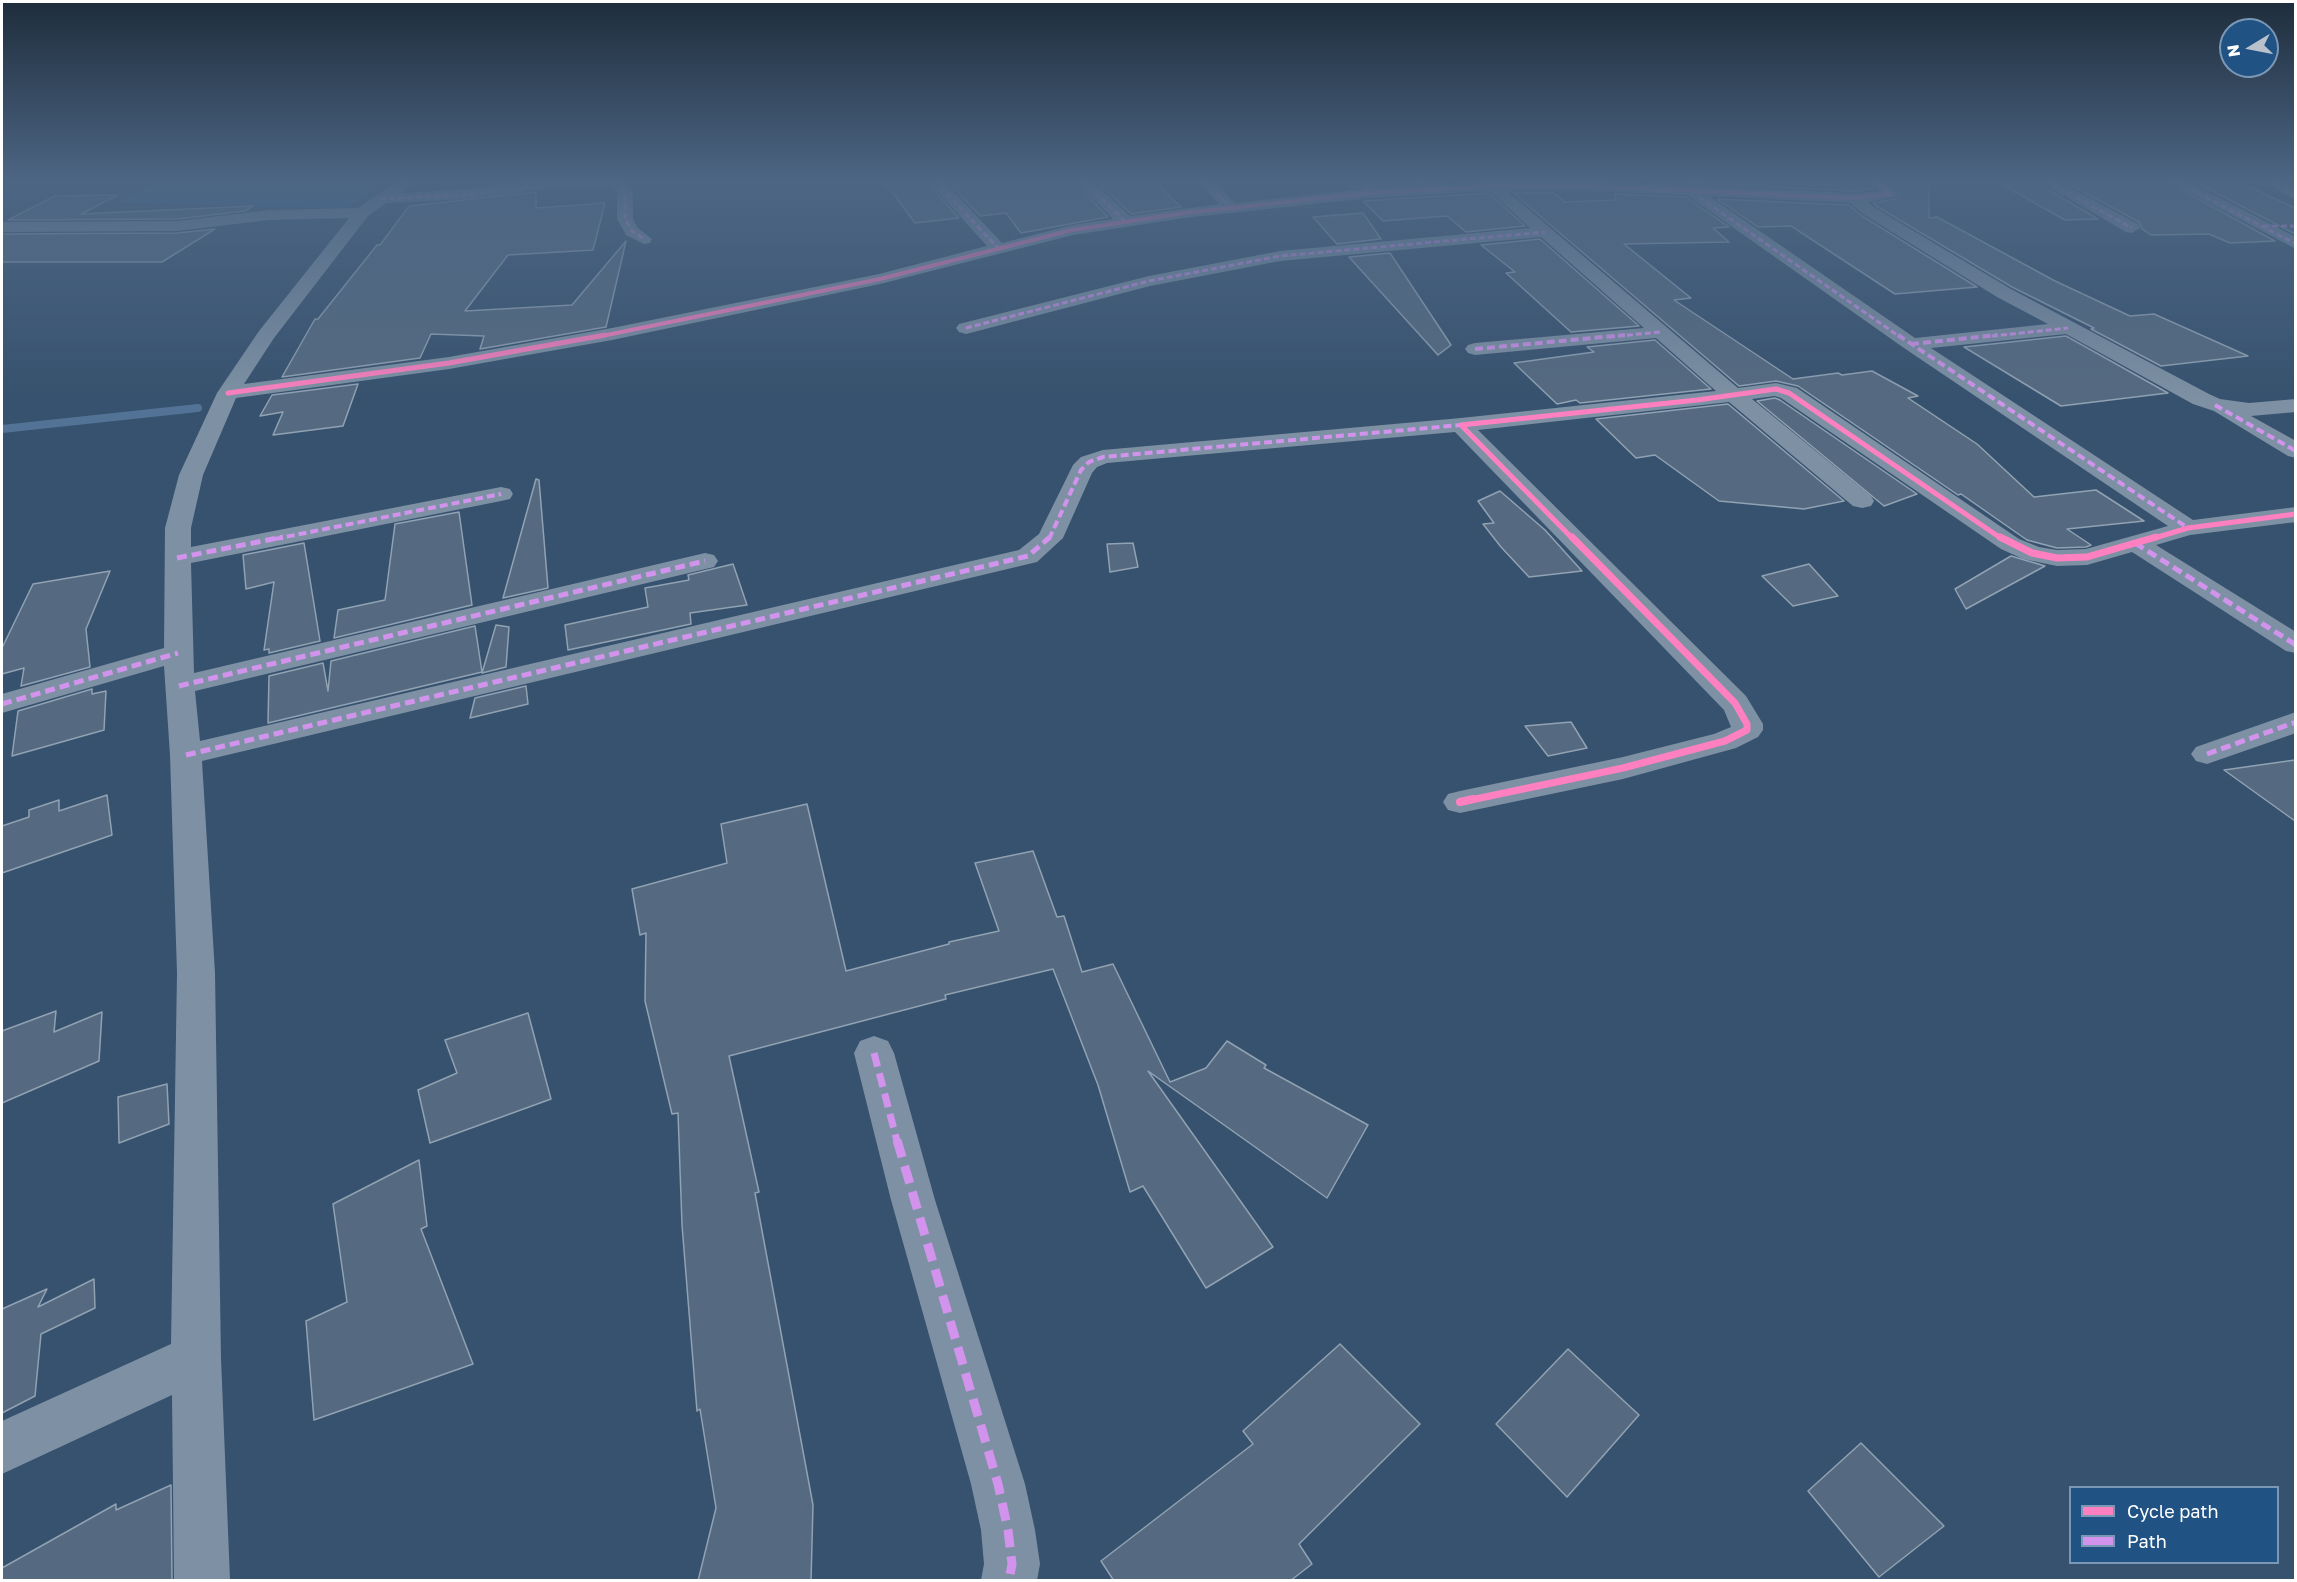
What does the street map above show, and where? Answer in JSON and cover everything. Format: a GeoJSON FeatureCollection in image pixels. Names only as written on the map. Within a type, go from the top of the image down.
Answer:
{"type":"FeatureCollection","features":[{"type":"Feature","properties":{"kind":"street"},"geometry":{"type":"LineString","coordinates":[[202,1581],[196,1358],[196,973],[186,755],[178,670],[178,528],[191,475],[224,400],[266,335],[330,254]]}},
{"type":"Feature","properties":{"kind":"street"},"geometry":{"type":"LineString","coordinates":[[224,400],[600,336],[880,279],[977,254]]}},
{"type":"Feature","properties":{"kind":"street"},"geometry":{"type":"LineString","coordinates":[[966,328],[1149,281],[1280,256],[1304,254]]}},
{"type":"Feature","properties":{"kind":"street"},"geometry":{"type":"LineString","coordinates":[[1570,254],[1734,395],[1862,501]]}},
{"type":"Feature","properties":{"kind":"street"},"geometry":{"type":"LineString","coordinates":[[1781,254],[1911,344],[2188,528]]}},
{"type":"Feature","properties":{"kind":"street"},"geometry":{"type":"LineString","coordinates":[[1941,254],[2004,293],[2215,405],[2295,451]]}},
{"type":"Feature","properties":{"kind":"street"},"geometry":{"type":"LineString","coordinates":[[1911,344],[2068,328]]}},
{"type":"Feature","properties":{"kind":"street"},"geometry":{"type":"LineString","coordinates":[[1475,349],[1660,332]]}},
{"type":"Feature","properties":{"kind":"street"},"geometry":{"type":"LineString","coordinates":[[186,755],[1028,556],[1050,538],[1081,470],[1089,462],[1103,457],[1139,452],[1461,425],[1776,389],[1785,391],[2010,544],[2032,553],[2056,558],[2087,557],[2188,528],[2295,514]]}},
{"type":"Feature","properties":{"kind":"street"},"geometry":{"type":"LineString","coordinates":[[2215,405],[2249,410],[2295,405]]}},
{"type":"Feature","properties":{"kind":"street"},"geometry":{"type":"LineString","coordinates":[[1460,802],[1623,768],[1725,741],[1747,730],[1742,713],[1734,704],[1461,425]]}},
{"type":"Feature","properties":{"kind":"street"},"geometry":{"type":"LineString","coordinates":[[177,558],[501,494]]}},
{"type":"Feature","properties":{"kind":"street"},"geometry":{"type":"LineString","coordinates":[[2134,543],[2295,645]]}},
{"type":"Feature","properties":{"kind":"street"},"geometry":{"type":"LineString","coordinates":[[2,704],[705,561]]}},
{"type":"Feature","properties":{"kind":"street"},"geometry":{"type":"LineString","coordinates":[[2207,754],[2295,722]]}},
{"type":"Feature","properties":{"kind":"street"},"geometry":{"type":"LineString","coordinates":[[874,1053],[913,1200],[998,1484],[1008,1530],[1012,1564],[1009,1581]]}},
{"type":"Feature","properties":{"kind":"street"},"geometry":{"type":"LineString","coordinates":[[2,1448],[196,1358]]}},
{"type":"Feature","properties":{"kind":"building"},"geometry":{"type":"Polygon","coordinates":[[[2,254],[175,254],[162,262],[2,262],[2,254]]]}},
{"type":"Feature","properties":{"kind":"building"},"geometry":{"type":"Polygon","coordinates":[[[370,254],[528,254],[508,255],[465,311],[572,305],[615,254],[623,254],[606,327],[480,349],[484,336],[431,334],[420,358],[282,377],[315,319],[318,319],[370,254]]]}},
{"type":"Feature","properties":{"kind":"building"},"geometry":{"type":"Polygon","coordinates":[[[1391,254],[1451,345],[1438,355],[1349,257],[1391,254]]]}},
{"type":"Feature","properties":{"kind":"building"},"geometry":{"type":"Polygon","coordinates":[[[1492,254],[1557,254],[1639,326],[1571,332],[1506,273],[1515,272],[1492,254]]]}},
{"type":"Feature","properties":{"kind":"building"},"geometry":{"type":"Polygon","coordinates":[[[1584,254],[1636,254],[1691,298],[1674,300],[1793,379],[1872,371],[1918,396],[1908,398],[1977,444],[2034,497],[2096,490],[2144,521],[2067,529],[2091,545],[2086,547],[2057,548],[2027,540],[1798,386],[1776,381],[1739,386],[1584,254]]]}},
{"type":"Feature","properties":{"kind":"building"},"geometry":{"type":"Polygon","coordinates":[[[1834,254],[1923,254],[1977,287],[1895,294],[1834,254]]]}},
{"type":"Feature","properties":{"kind":"building"},"geometry":{"type":"Polygon","coordinates":[[[1956,254],[2005,254],[2055,281],[2130,316],[2154,314],[2248,356],[2161,366],[2091,329],[2094,328],[2012,287],[1956,254]]]}},
{"type":"Feature","properties":{"kind":"building"},"geometry":{"type":"Polygon","coordinates":[[[2066,336],[2168,393],[2061,406],[1964,347],[2066,336]]]}},
{"type":"Feature","properties":{"kind":"building"},"geometry":{"type":"Polygon","coordinates":[[[1655,340],[1711,389],[1580,403],[1576,400],[1557,404],[1514,363],[1594,352],[1587,347],[1655,340]]]}},
{"type":"Feature","properties":{"kind":"building"},"geometry":{"type":"Polygon","coordinates":[[[358,384],[343,426],[273,435],[283,412],[260,416],[272,395],[358,384]]]}},
{"type":"Feature","properties":{"kind":"building"},"geometry":{"type":"Polygon","coordinates":[[[1775,398],[1917,494],[1884,506],[1757,401],[1775,398]]]}},
{"type":"Feature","properties":{"kind":"building"},"geometry":{"type":"Polygon","coordinates":[[[1728,404],[1844,501],[1804,509],[1719,501],[1655,455],[1636,458],[1596,419],[1728,404]]]}},
{"type":"Feature","properties":{"kind":"building"},"geometry":{"type":"Polygon","coordinates":[[[536,479],[539,480],[548,588],[503,598],[536,479]]]}},
{"type":"Feature","properties":{"kind":"building"},"geometry":{"type":"Polygon","coordinates":[[[1500,491],[1545,530],[1582,571],[1529,577],[1483,524],[1494,523],[1478,501],[1500,491]]]}},
{"type":"Feature","properties":{"kind":"building"},"geometry":{"type":"Polygon","coordinates":[[[459,512],[472,605],[334,638],[338,610],[385,600],[395,524],[459,512]]]}},
{"type":"Feature","properties":{"kind":"building"},"geometry":{"type":"Polygon","coordinates":[[[304,543],[320,641],[269,653],[269,649],[264,650],[274,582],[246,589],[243,555],[304,543]]]}},
{"type":"Feature","properties":{"kind":"building"},"geometry":{"type":"Polygon","coordinates":[[[1133,543],[1138,567],[1110,572],[1107,544],[1133,543]]]}},
{"type":"Feature","properties":{"kind":"building"},"geometry":{"type":"Polygon","coordinates":[[[2011,556],[2045,566],[1966,609],[1955,589],[2011,556]]]}},
{"type":"Feature","properties":{"kind":"building"},"geometry":{"type":"Polygon","coordinates":[[[733,564],[747,605],[690,613],[691,624],[568,650],[565,625],[648,607],[645,588],[689,580],[688,575],[733,564]]]}},
{"type":"Feature","properties":{"kind":"building"},"geometry":{"type":"Polygon","coordinates":[[[1809,564],[1838,596],[1793,606],[1762,576],[1809,564]]]}},
{"type":"Feature","properties":{"kind":"building"},"geometry":{"type":"Polygon","coordinates":[[[110,571],[86,629],[90,667],[21,686],[24,668],[2,674],[2,648],[33,584],[110,571]]]}},
{"type":"Feature","properties":{"kind":"building"},"geometry":{"type":"Polygon","coordinates":[[[496,625],[509,627],[506,667],[482,673],[496,625]]]}},
{"type":"Feature","properties":{"kind":"building"},"geometry":{"type":"Polygon","coordinates":[[[475,626],[482,672],[268,723],[269,676],[323,663],[328,691],[331,661],[475,626]]]}},
{"type":"Feature","properties":{"kind":"building"},"geometry":{"type":"Polygon","coordinates":[[[526,686],[528,704],[470,718],[475,698],[526,686]]]}},
{"type":"Feature","properties":{"kind":"building"},"geometry":{"type":"Polygon","coordinates":[[[92,689],[92,694],[106,691],[104,730],[12,756],[18,711],[92,689]]]}},
{"type":"Feature","properties":{"kind":"building"},"geometry":{"type":"Polygon","coordinates":[[[1571,722],[1587,748],[1548,756],[1525,726],[1571,722]]]}},
{"type":"Feature","properties":{"kind":"building"},"geometry":{"type":"Polygon","coordinates":[[[2295,760],[2295,821],[2224,770],[2295,760]]]}},
{"type":"Feature","properties":{"kind":"building"},"geometry":{"type":"Polygon","coordinates":[[[107,795],[112,835],[2,873],[2,826],[29,817],[29,810],[59,800],[59,811],[107,795]]]}},
{"type":"Feature","properties":{"kind":"building"},"geometry":{"type":"Polygon","coordinates":[[[807,804],[846,971],[949,944],[949,942],[999,931],[975,863],[1033,851],[1057,917],[1064,916],[1082,972],[1113,964],[1170,1082],[1206,1068],[1227,1041],[1266,1065],[1264,1068],[1368,1125],[1327,1198],[1148,1071],[1273,1247],[1206,1288],[1143,1186],[1130,1192],[1098,1085],[1053,969],[945,995],[946,999],[729,1056],[759,1192],[755,1193],[813,1505],[811,1581],[698,1581],[716,1508],[700,1409],[697,1411],[682,1225],[678,1113],[672,1114],[645,1001],[646,933],[640,935],[632,889],[727,863],[721,824],[807,804]]]}},
{"type":"Feature","properties":{"kind":"building"},"geometry":{"type":"Polygon","coordinates":[[[56,1011],[54,1032],[102,1012],[99,1061],[2,1103],[2,1031],[56,1011]]]}},
{"type":"Feature","properties":{"kind":"building"},"geometry":{"type":"Polygon","coordinates":[[[528,1013],[551,1099],[430,1143],[418,1090],[457,1073],[445,1040],[528,1013]]]}},
{"type":"Feature","properties":{"kind":"building"},"geometry":{"type":"Polygon","coordinates":[[[167,1084],[169,1124],[119,1143],[118,1097],[167,1084]]]}},
{"type":"Feature","properties":{"kind":"building"},"geometry":{"type":"Polygon","coordinates":[[[419,1160],[427,1226],[421,1229],[473,1364],[314,1420],[306,1321],[347,1302],[333,1204],[419,1160]]]}},
{"type":"Feature","properties":{"kind":"building"},"geometry":{"type":"Polygon","coordinates":[[[94,1279],[95,1308],[41,1334],[35,1396],[2,1413],[2,1309],[47,1289],[38,1307],[94,1279]]]}},
{"type":"Feature","properties":{"kind":"building"},"geometry":{"type":"Polygon","coordinates":[[[1340,1344],[1420,1424],[1299,1544],[1312,1564],[1290,1581],[1114,1581],[1101,1561],[1253,1444],[1243,1431],[1340,1344]]]}},
{"type":"Feature","properties":{"kind":"building"},"geometry":{"type":"Polygon","coordinates":[[[1568,1349],[1639,1415],[1567,1497],[1496,1424],[1568,1349]]]}},
{"type":"Feature","properties":{"kind":"building"},"geometry":{"type":"Polygon","coordinates":[[[1861,1443],[1944,1526],[1879,1577],[1808,1491],[1861,1443]]]}},
{"type":"Feature","properties":{"kind":"building"},"geometry":{"type":"Polygon","coordinates":[[[171,1485],[172,1581],[2,1581],[2,1568],[116,1504],[116,1510],[171,1485]]]}},
{"type":"Feature","properties":{"kind":"waterway"},"geometry":{"type":"LineString","coordinates":[[2,429],[198,408]]}},
{"type":"Feature","properties":{"kind":"marked path"},"geometry":{"type":"LineString","coordinates":[[966,328],[1149,281],[1280,256],[1304,254]]}},
{"type":"Feature","properties":{"kind":"marked path"},"geometry":{"type":"LineString","coordinates":[[1781,254],[1911,344],[2188,528]]}},
{"type":"Feature","properties":{"kind":"marked path"},"geometry":{"type":"LineString","coordinates":[[1911,344],[2068,328]]}},
{"type":"Feature","properties":{"kind":"marked path"},"geometry":{"type":"LineString","coordinates":[[1475,349],[1660,332]]}},
{"type":"Feature","properties":{"kind":"marked path"},"geometry":{"type":"LineString","coordinates":[[2215,405],[2296,451]]}},
{"type":"Feature","properties":{"kind":"marked path"},"geometry":{"type":"LineString","coordinates":[[186,755],[1028,556],[1050,538],[1081,470],[1089,462],[1103,457],[1461,425]]}},
{"type":"Feature","properties":{"kind":"marked path"},"geometry":{"type":"LineString","coordinates":[[177,558],[501,494]]}},
{"type":"Feature","properties":{"kind":"marked path"},"geometry":{"type":"LineString","coordinates":[[2135,543],[2296,645]]}},
{"type":"Feature","properties":{"kind":"marked path"},"geometry":{"type":"LineString","coordinates":[[179,686],[705,561]]}},
{"type":"Feature","properties":{"kind":"marked path"},"geometry":{"type":"LineString","coordinates":[[2,704],[178,653]]}},
{"type":"Feature","properties":{"kind":"marked path"},"geometry":{"type":"LineString","coordinates":[[2207,754],[2296,722]]}},
{"type":"Feature","properties":{"kind":"marked path"},"geometry":{"type":"LineString","coordinates":[[874,1053],[913,1200],[998,1484],[1008,1530],[1012,1564],[1009,1580]]}},
{"type":"Feature","properties":{"kind":"cycle path"},"geometry":{"type":"LineString","coordinates":[[228,393],[449,363],[612,334],[880,279],[979,254]]}},
{"type":"Feature","properties":{"kind":"cycle path"},"geometry":{"type":"LineString","coordinates":[[1460,802],[1623,768],[1725,741],[1747,730],[1747,724],[1735,703],[1461,425],[1697,400],[1776,389],[1789,393],[2010,544],[2032,553],[2057,558],[2087,557],[2188,528],[2296,514]]}}]}
